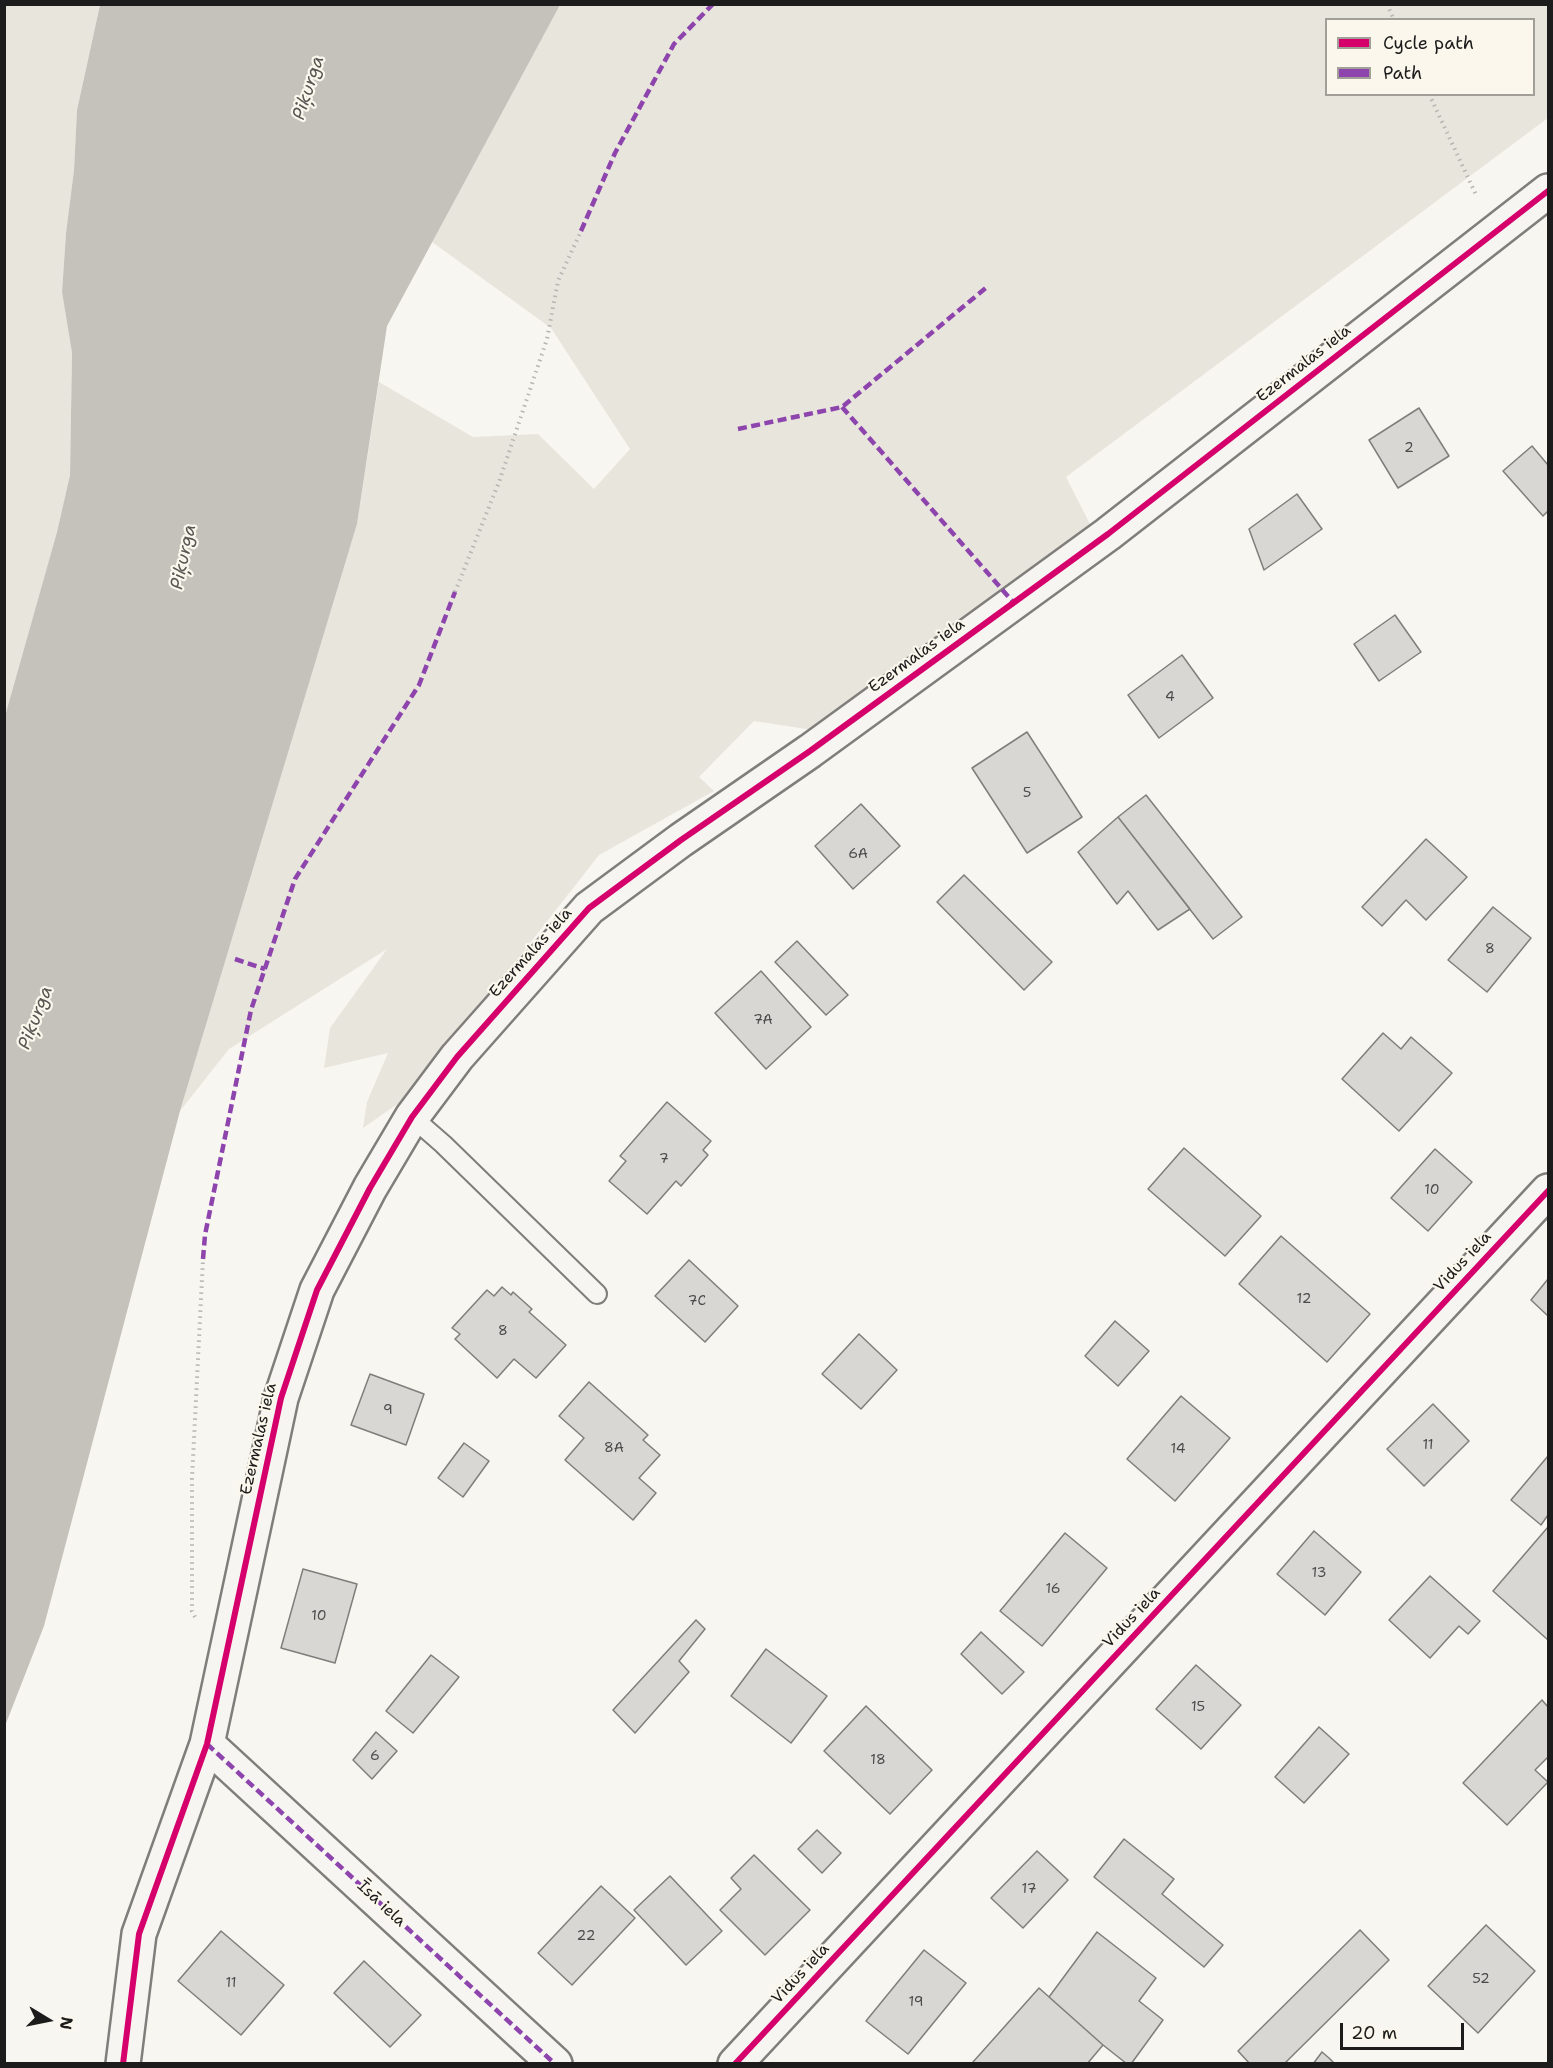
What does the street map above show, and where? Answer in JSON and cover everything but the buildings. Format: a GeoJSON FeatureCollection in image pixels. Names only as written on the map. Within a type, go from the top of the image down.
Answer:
{"type":"FeatureCollection","features":[{"type":"Feature","properties":{"kind":"street","name":"Ezermalas iela"},"geometry":{"type":"LineString","coordinates":[[123,2064],[139,1935],[207,1744],[281,1398],[317,1290],[370,1188],[412,1117],[457,1057],[589,908],[681,840],[810,752],[1108,534],[1548,191]]}},
{"type":"Feature","properties":{"kind":"street","name":"Vidus iela"},"geometry":{"type":"LineString","coordinates":[[735,2064],[1548,1191]]}},
{"type":"Feature","properties":{"kind":"street","name":"Īsā iela"},"geometry":{"type":"LineString","coordinates":[[207,1744],[555,2064]]}},
{"type":"Feature","properties":{"kind":"lane"},"geometry":{"type":"LineString","coordinates":[[412,1117],[443,1144],[597,1294]]}},
{"type":"Feature","properties":{"kind":"path"},"geometry":{"type":"LineString","coordinates":[[1387,4],[1393,18]]}},
{"type":"Feature","properties":{"kind":"path"},"geometry":{"type":"LineString","coordinates":[[1430,96],[1494,233]]}},
{"type":"Feature","properties":{"kind":"path"},"geometry":{"type":"LineString","coordinates":[[455,592],[499,482],[547,339],[558,281],[580,231]]}},
{"type":"Feature","properties":{"kind":"path"},"geometry":{"type":"LineString","coordinates":[[203,1259],[192,1479],[192,1611],[223,1666]]}},
{"type":"Feature","properties":{"kind":"shaded area"},"geometry":{"type":"Polygon","coordinates":[[[5,5],[100,5],[77,110],[74,170],[62,292],[72,353],[70,475],[57,532],[5,716],[5,5]]]}},
{"type":"Feature","properties":{"kind":"shaded area"},"geometry":{"type":"Polygon","coordinates":[[[560,5],[1548,5],[1548,118],[1066,477],[1094,532],[813,730],[754,721],[699,777],[714,791],[599,855],[412,1094],[363,1128],[367,1102],[388,1053],[324,1068],[330,1028],[387,949],[229,1049],[180,1111],[357,524],[379,382],[473,437],[538,434],[594,489],[630,449],[551,328],[432,242],[560,5]]]}},
{"type":"Feature","properties":{"kind":"water","name":"Piķurga"},"geometry":{"type":"Polygon","coordinates":[[[100,5],[560,5],[387,326],[357,524],[180,1111],[44,1626],[5,1726],[5,716],[57,532],[70,475],[72,353],[62,292],[74,170],[77,110],[100,5]]]}},
{"type":"Feature","properties":{"kind":"marked path"},"geometry":{"type":"LineString","coordinates":[[581,231],[615,153],[674,44],[713,4]]}},
{"type":"Feature","properties":{"kind":"marked path"},"geometry":{"type":"LineString","coordinates":[[738,429],[842,407],[987,287]]}},
{"type":"Feature","properties":{"kind":"marked path"},"geometry":{"type":"LineString","coordinates":[[842,407],[1014,603]]}},
{"type":"Feature","properties":{"kind":"marked path"},"geometry":{"type":"LineString","coordinates":[[203,1259],[205,1235],[251,1010],[295,879],[419,685],[455,592]]}},
{"type":"Feature","properties":{"kind":"marked path"},"geometry":{"type":"LineString","coordinates":[[235,959],[265,969]]}},
{"type":"Feature","properties":{"kind":"marked path"},"geometry":{"type":"LineString","coordinates":[[207,1744],[555,2064]]}},
{"type":"Feature","properties":{"kind":"cycle path"},"geometry":{"type":"LineString","coordinates":[[123,2064],[139,1934],[207,1744],[281,1398],[317,1290],[370,1188],[412,1117],[457,1057],[589,908],[681,840],[810,751],[1108,534],[1548,191]]}},
{"type":"Feature","properties":{"kind":"cycle path"},"geometry":{"type":"LineString","coordinates":[[735,2064],[1548,1191]]}}]}
